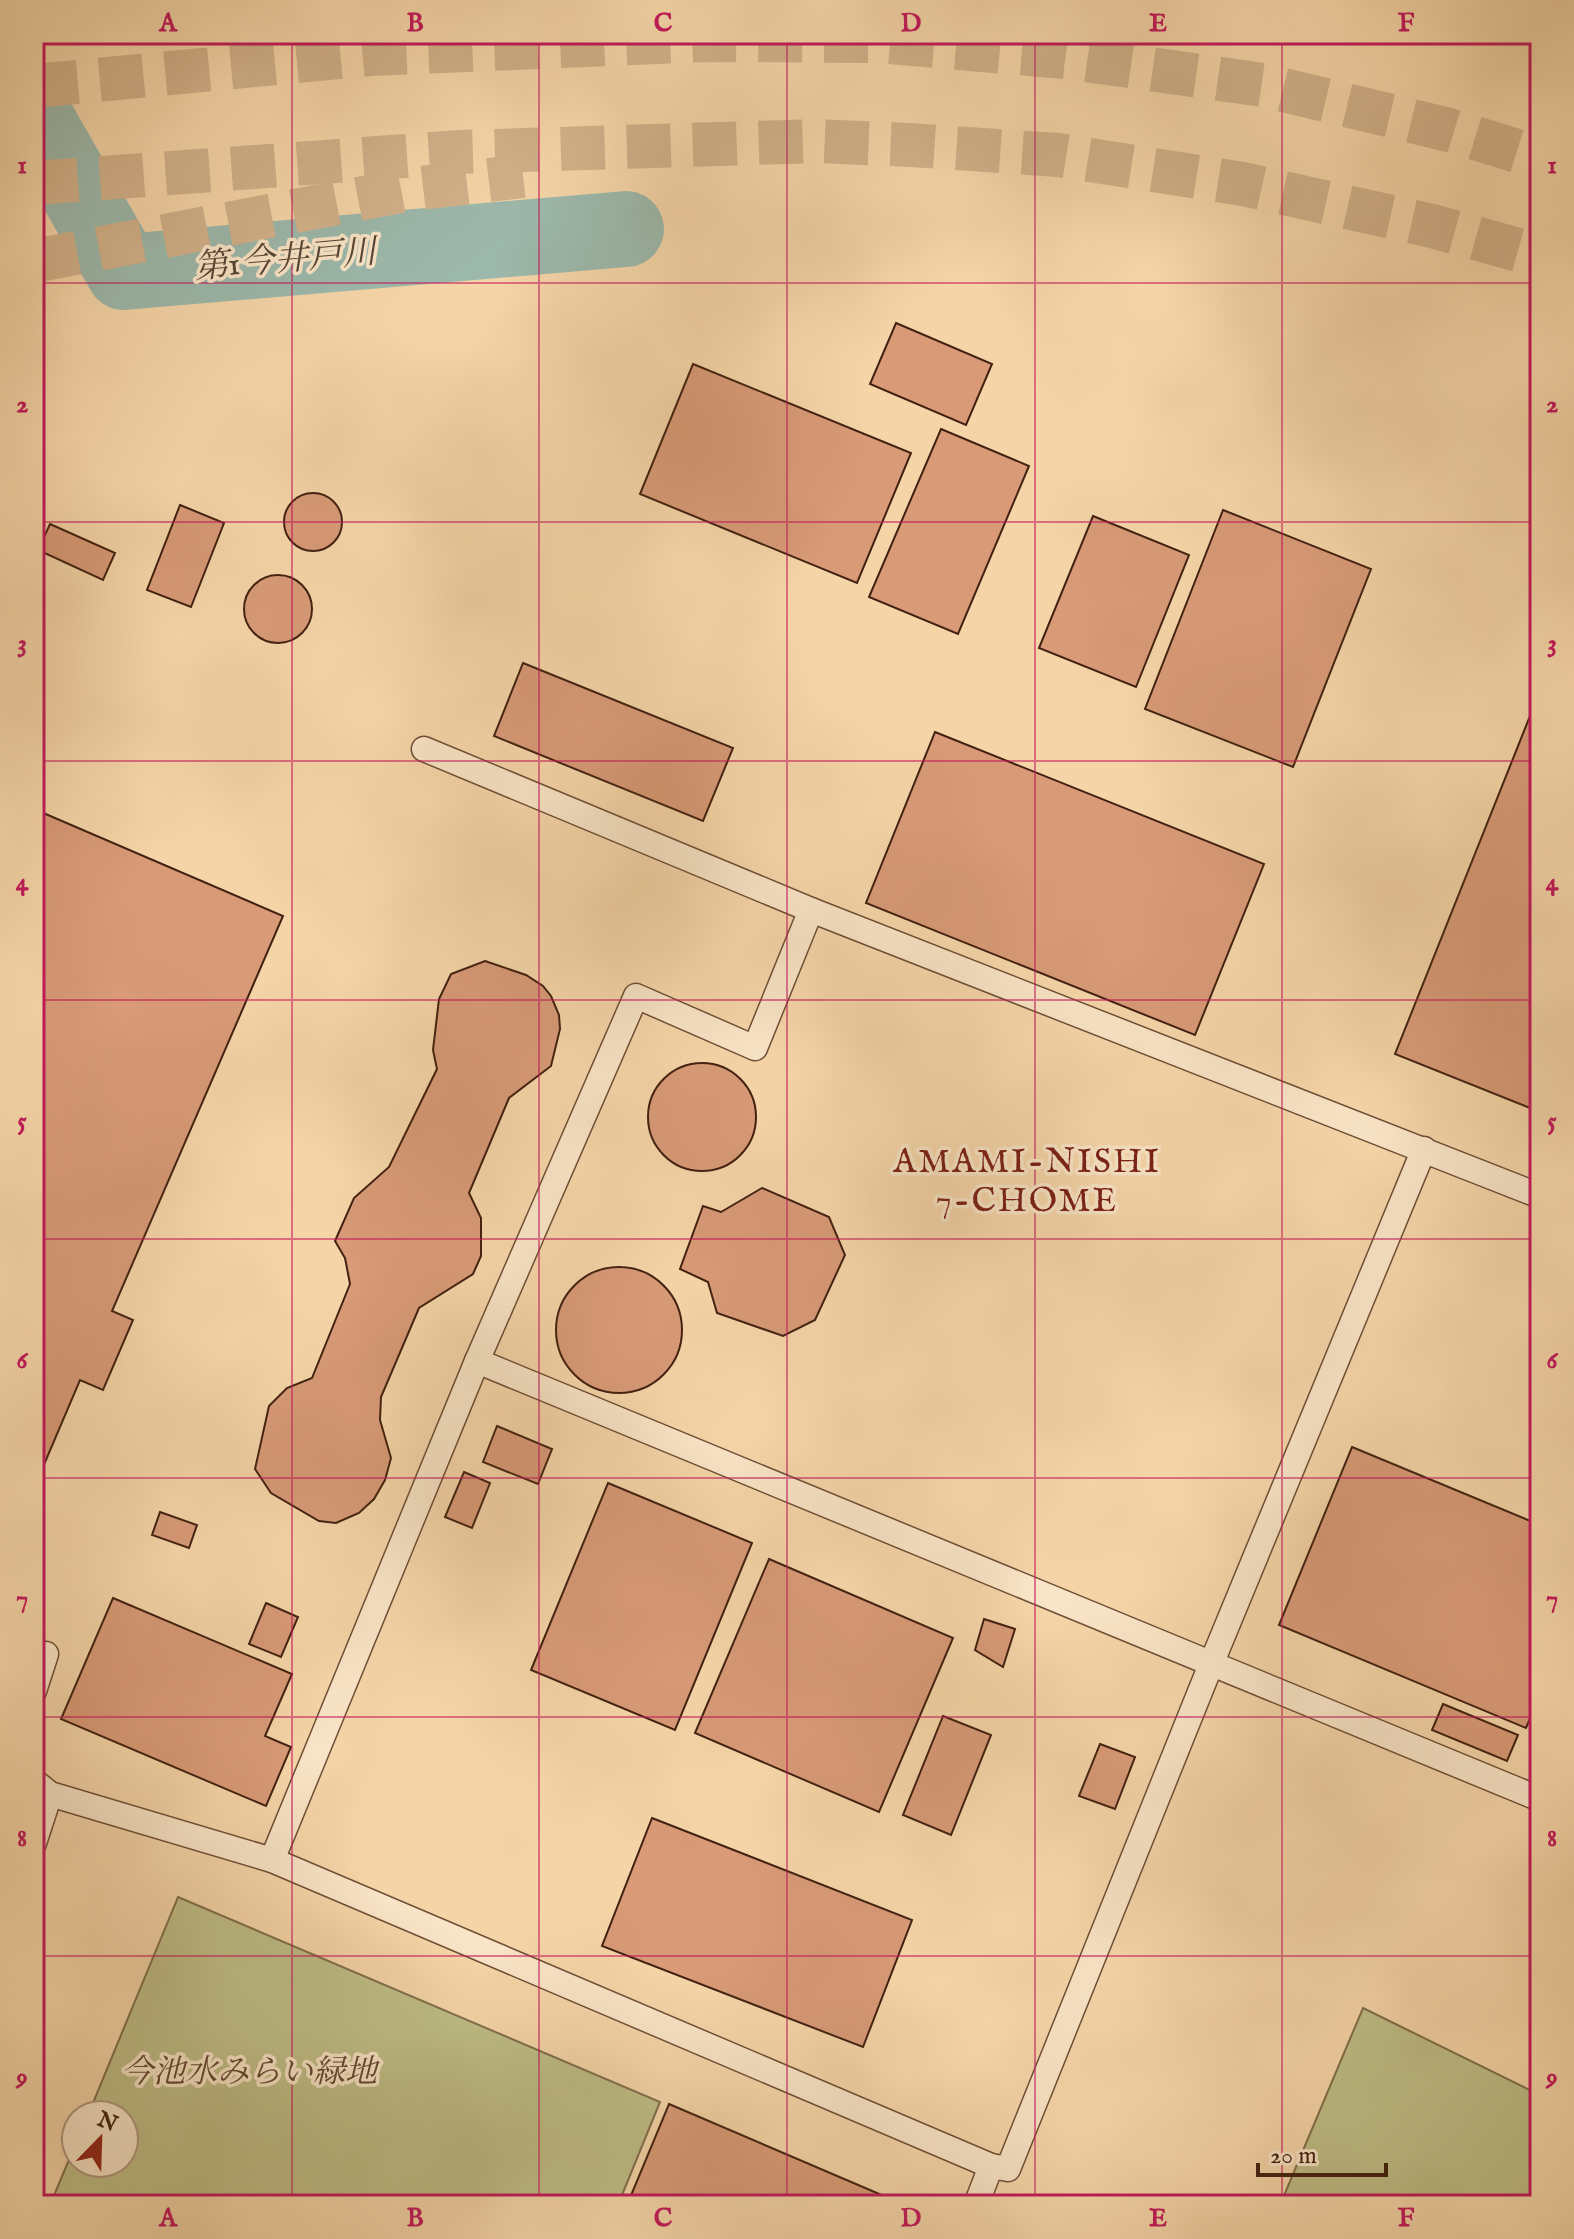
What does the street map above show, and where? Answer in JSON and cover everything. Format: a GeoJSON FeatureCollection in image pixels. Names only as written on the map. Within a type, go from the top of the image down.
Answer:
{"type":"FeatureCollection","features":[{"type":"Feature","properties":{"kind":"lane"},"geometry":{"type":"LineString","coordinates":[[424,749],[811,910],[1540,1196]]}},
{"type":"Feature","properties":{"kind":"lane"},"geometry":{"type":"LineString","coordinates":[[272,1860],[477,1361],[636,996],[755,1048],[811,910]]}},
{"type":"Feature","properties":{"kind":"lane"},"geometry":{"type":"LineString","coordinates":[[34,1843],[42,1787],[272,1860],[991,2166],[1008,2169],[1212,1662],[1424,1149]]}},
{"type":"Feature","properties":{"kind":"lane"},"geometry":{"type":"LineString","coordinates":[[477,1361],[1540,1799]]}},
{"type":"Feature","properties":{"kind":"lane"},"geometry":{"type":"LineString","coordinates":[[34,1691],[46,1654]]}},
{"type":"Feature","properties":{"kind":"lane"},"geometry":{"type":"LineString","coordinates":[[976,2205],[991,2166]]}},
{"type":"Feature","properties":{"kind":"green space","name":"今池水みらい緑地"},"geometry":{"type":"Polygon","coordinates":[[[178,1897],[660,2102],[618,2205],[50,2205],[61,2179],[140,2179],[140,2099],[95,2099],[178,1897]]]}},
{"type":"Feature","properties":{"kind":"green space"},"geometry":{"type":"Polygon","coordinates":[[[1363,2008],[1540,2095],[1540,2205],[1280,2205],[1363,2008]]]}},
{"type":"Feature","properties":{"kind":"building"},"geometry":{"type":"Polygon","coordinates":[[[896,323],[992,364],[966,425],[870,384],[896,323]]]}},
{"type":"Feature","properties":{"kind":"building"},"geometry":{"type":"Polygon","coordinates":[[[693,364],[911,453],[857,583],[640,494],[693,364]]]}},
{"type":"Feature","properties":{"kind":"building"},"geometry":{"type":"Polygon","coordinates":[[[941,429],[1029,466],[958,634],[869,597],[941,429]]]}},
{"type":"Feature","properties":{"kind":"building"},"geometry":{"type":"Polygon","coordinates":[[[313,493],[333,502],[342,522],[333,542],[313,551],[293,542],[284,522],[293,502],[313,493]]]}},
{"type":"Feature","properties":{"kind":"building"},"geometry":{"type":"Polygon","coordinates":[[[180,505],[224,523],[191,607],[147,590],[180,505]]]}},
{"type":"Feature","properties":{"kind":"building"},"geometry":{"type":"Polygon","coordinates":[[[1223,510],[1371,569],[1293,767],[1145,709],[1223,510]]]}},
{"type":"Feature","properties":{"kind":"building"},"geometry":{"type":"Polygon","coordinates":[[[1093,516],[1189,555],[1136,687],[1039,648],[1093,516]]]}},
{"type":"Feature","properties":{"kind":"building"},"geometry":{"type":"Polygon","coordinates":[[[50,524],[115,553],[103,580],[38,550],[50,524]]]}},
{"type":"Feature","properties":{"kind":"building"},"geometry":{"type":"Polygon","coordinates":[[[271,575],[285,575],[297,580],[307,590],[312,609],[307,628],[297,638],[285,643],[271,643],[259,638],[249,628],[244,616],[244,602],[249,590],[259,580],[271,575]]]}},
{"type":"Feature","properties":{"kind":"building"},"geometry":{"type":"Polygon","coordinates":[[[523,663],[733,748],[703,821],[494,736],[523,663]]]}},
{"type":"Feature","properties":{"kind":"building"},"geometry":{"type":"Polygon","coordinates":[[[1540,691],[1540,1112],[1395,1054],[1540,691]]]}},
{"type":"Feature","properties":{"kind":"building"},"geometry":{"type":"Polygon","coordinates":[[[935,732],[1264,864],[1195,1035],[866,903],[935,732]]]}},
{"type":"Feature","properties":{"kind":"building"},"geometry":{"type":"Polygon","coordinates":[[[34,809],[283,916],[112,1311],[133,1320],[103,1390],[80,1380],[34,1488],[34,809]]]}},
{"type":"Feature","properties":{"kind":"building"},"geometry":{"type":"Polygon","coordinates":[[[485,961],[526,975],[543,986],[551,996],[559,1015],[560,1029],[551,1066],[509,1098],[469,1193],[481,1218],[481,1256],[473,1274],[419,1308],[381,1397],[380,1420],[391,1458],[385,1480],[374,1499],[359,1513],[336,1523],[319,1521],[271,1493],[255,1469],[269,1406],[287,1388],[312,1378],[350,1284],[345,1258],[335,1241],[354,1198],[389,1167],[437,1069],[433,1050],[439,999],[451,974],[485,961]]]}},
{"type":"Feature","properties":{"kind":"building"},"geometry":{"type":"Polygon","coordinates":[[[702,1063],[723,1067],[740,1079],[752,1096],[756,1117],[752,1138],[740,1155],[723,1167],[702,1171],[681,1167],[664,1155],[652,1138],[648,1117],[652,1096],[664,1079],[681,1067],[702,1063]]]}},
{"type":"Feature","properties":{"kind":"building"},"geometry":{"type":"Polygon","coordinates":[[[762,1188],[829,1217],[845,1255],[815,1320],[783,1336],[717,1313],[708,1282],[680,1269],[703,1206],[721,1212],[762,1188]]]}},
{"type":"Feature","properties":{"kind":"building"},"geometry":{"type":"Polygon","coordinates":[[[619,1267],[643,1272],[664,1285],[677,1306],[682,1330],[677,1354],[664,1375],[643,1388],[619,1393],[595,1388],[574,1375],[561,1354],[556,1330],[561,1306],[574,1285],[595,1272],[619,1267]]]}},
{"type":"Feature","properties":{"kind":"building"},"geometry":{"type":"Polygon","coordinates":[[[497,1426],[552,1449],[538,1484],[483,1462],[497,1426]]]}},
{"type":"Feature","properties":{"kind":"building"},"geometry":{"type":"Polygon","coordinates":[[[1352,1447],[1540,1525],[1540,1695],[1526,1728],[1279,1625],[1352,1447]]]}},
{"type":"Feature","properties":{"kind":"building"},"geometry":{"type":"Polygon","coordinates":[[[464,1472],[490,1483],[472,1528],[445,1517],[464,1472]]]}},
{"type":"Feature","properties":{"kind":"building"},"geometry":{"type":"Polygon","coordinates":[[[608,1483],[752,1543],[675,1730],[531,1670],[608,1483]]]}},
{"type":"Feature","properties":{"kind":"building"},"geometry":{"type":"Polygon","coordinates":[[[160,1512],[197,1525],[189,1548],[152,1535],[160,1512]]]}},
{"type":"Feature","properties":{"kind":"building"},"geometry":{"type":"Polygon","coordinates":[[[769,1559],[953,1638],[879,1812],[695,1733],[769,1559]]]}},
{"type":"Feature","properties":{"kind":"building"},"geometry":{"type":"Polygon","coordinates":[[[113,1598],[292,1674],[265,1736],[291,1747],[266,1806],[61,1719],[113,1598]]]}},
{"type":"Feature","properties":{"kind":"building"},"geometry":{"type":"Polygon","coordinates":[[[266,1603],[298,1617],[281,1657],[249,1644],[266,1603]]]}},
{"type":"Feature","properties":{"kind":"building"},"geometry":{"type":"Polygon","coordinates":[[[984,1619],[1015,1629],[1003,1667],[975,1650],[984,1619]]]}},
{"type":"Feature","properties":{"kind":"building"},"geometry":{"type":"Polygon","coordinates":[[[1443,1704],[1518,1735],[1507,1761],[1432,1730],[1443,1704]]]}},
{"type":"Feature","properties":{"kind":"building"},"geometry":{"type":"Polygon","coordinates":[[[943,1716],[991,1735],[951,1835],[903,1815],[943,1716]]]}},
{"type":"Feature","properties":{"kind":"building"},"geometry":{"type":"Polygon","coordinates":[[[1100,1744],[1135,1757],[1115,1809],[1079,1796],[1100,1744]]]}},
{"type":"Feature","properties":{"kind":"building"},"geometry":{"type":"Polygon","coordinates":[[[652,1818],[912,1920],[863,2047],[602,1946],[652,1818]]]}},
{"type":"Feature","properties":{"kind":"building"},"geometry":{"type":"Polygon","coordinates":[[[669,2104],[905,2205],[627,2205],[669,2104]]]}},
{"type":"Feature","properties":{"kind":"waterway","name":"第1今井戸川"},"geometry":{"type":"LineString","coordinates":[[34,115],[124,272],[626,229]]}},
{"type":"Feature","properties":{"kind":"tunnel"},"geometry":{"type":"LineString","coordinates":[[34,86],[371,54],[706,40],[876,41],[1065,57],[1263,85],[1449,130],[1540,158]]}},
{"type":"Feature","properties":{"kind":"tunnel"},"geometry":{"type":"LineString","coordinates":[[34,183],[460,152],[816,141],[911,145],[1058,155],[1243,184],[1432,226],[1540,256]]}},
{"type":"Feature","properties":{"kind":"tunnel"},"geometry":{"type":"LineString","coordinates":[[34,261],[411,189],[523,176]]}},
{"type":"Feature","properties":{"kind":"district","name":"AMAMI-NISHI 7-CHOME"},"geometry":{"type":"Point","coordinates":[1027,1180]}}]}
